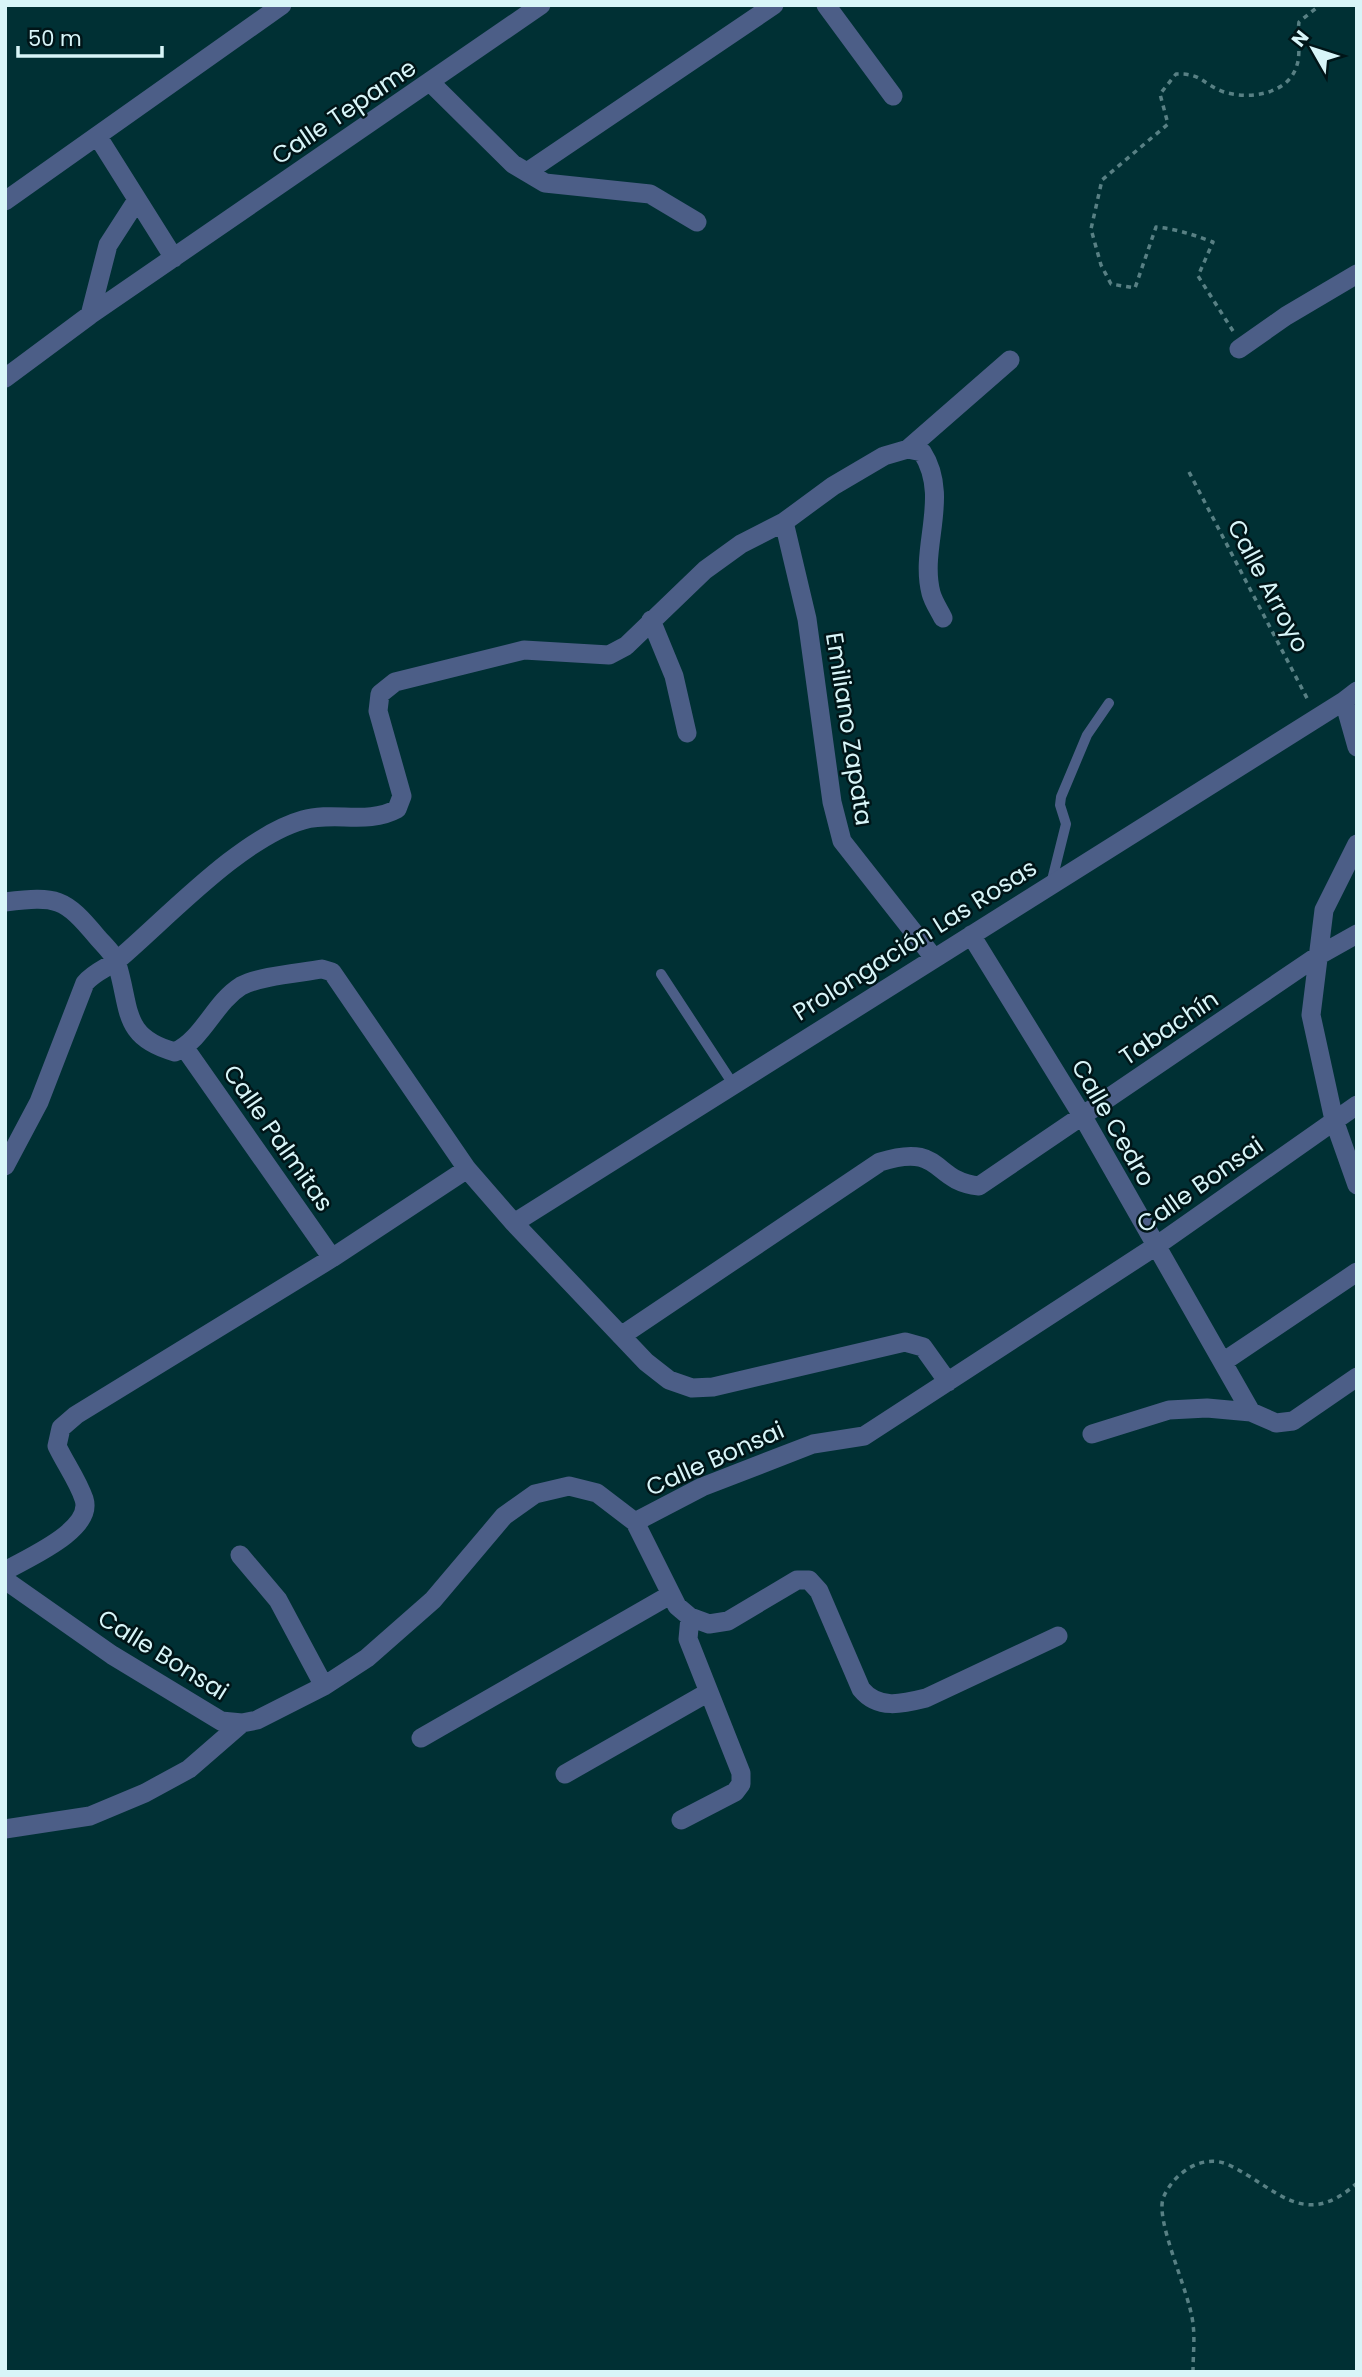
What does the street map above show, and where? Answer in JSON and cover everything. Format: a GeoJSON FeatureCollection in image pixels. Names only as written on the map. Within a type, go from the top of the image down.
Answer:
{"type":"FeatureCollection","features":[{"type":"Feature","properties":{"kind":"street"},"geometry":{"type":"LineString","coordinates":[[5,201],[282,5]]}},
{"type":"Feature","properties":{"kind":"street","name":"Calle Tepame"},"geometry":{"type":"LineString","coordinates":[[5,378],[90,315],[541,5]]}},
{"type":"Feature","properties":{"kind":"street"},"geometry":{"type":"LineString","coordinates":[[527,172],[774,5]]}},
{"type":"Feature","properties":{"kind":"street"},"geometry":{"type":"LineString","coordinates":[[826,5],[893,96]]}},
{"type":"Feature","properties":{"kind":"street"},"geometry":{"type":"LineString","coordinates":[[431,83],[513,164],[545,183],[650,194],[697,222]]}},
{"type":"Feature","properties":{"kind":"street"},"geometry":{"type":"LineString","coordinates":[[98,137],[174,258]]}},
{"type":"Feature","properties":{"kind":"street"},"geometry":{"type":"LineString","coordinates":[[90,315],[108,245],[137,200]]}},
{"type":"Feature","properties":{"kind":"street"},"geometry":{"type":"LineString","coordinates":[[1239,349],[1286,316],[1357,274]]}},
{"type":"Feature","properties":{"kind":"street"},"geometry":{"type":"LineString","coordinates":[[5,1166],[39,1102],[85,983],[91,975],[117,961],[198,888],[270,834],[304,820],[383,817],[397,809],[402,796],[378,711],[380,694],[395,682],[524,650],[609,655],[625,646],[705,570],[741,544],[783,522],[843,480],[884,456],[908,449],[1010,360]]}},
{"type":"Feature","properties":{"kind":"street"},"geometry":{"type":"LineString","coordinates":[[908,449],[922,452],[932,467],[935,520],[928,568],[931,594],[943,618]]}},
{"type":"Feature","properties":{"kind":"street","name":"Emiliano Zapata"},"geometry":{"type":"LineString","coordinates":[[783,522],[807,619],[831,802],[842,841],[934,958]]}},
{"type":"Feature","properties":{"kind":"street"},"geometry":{"type":"LineString","coordinates":[[651,620],[674,676],[687,733]]}},
{"type":"Feature","properties":{"kind":"street"},"geometry":{"type":"LineString","coordinates":[[1351,696],[1357,747]]}},
{"type":"Feature","properties":{"kind":"street","name":"Prolongación Las Rosas"},"geometry":{"type":"LineString","coordinates":[[514,1223],[1351,696]]}},
{"type":"Feature","properties":{"kind":"street"},"geometry":{"type":"LineString","coordinates":[[1357,844],[1324,910],[1316,957],[1311,1015],[1334,1120],[1357,1185]]}},
{"type":"Feature","properties":{"kind":"street"},"geometry":{"type":"LineString","coordinates":[[5,902],[46,897],[64,903],[80,916],[117,961],[128,1018],[139,1036],[174,1052],[184,1047],[230,995],[243,985],[322,969],[332,972],[467,1169],[621,1336],[669,1380],[692,1388],[713,1387],[905,1342],[923,1347],[948,1381]]}},
{"type":"Feature","properties":{"kind":"street","name":"Tabachín"},"geometry":{"type":"LineString","coordinates":[[621,1336],[880,1162],[903,1155],[925,1157],[960,1184],[979,1186],[1316,957],[1357,933]]}},
{"type":"Feature","properties":{"kind":"street","name":"Calle Cedro"},"geometry":{"type":"LineString","coordinates":[[971,934],[1083,1117],[1251,1412]]}},
{"type":"Feature","properties":{"kind":"street","name":"Calle Palmitas"},"geometry":{"type":"LineString","coordinates":[[184,1047],[332,1258]]}},
{"type":"Feature","properties":{"kind":"street","name":"Calle Bonsai"},"geometry":{"type":"LineString","coordinates":[[5,1580],[112,1655],[221,1721],[242,1723],[257,1720],[324,1686],[366,1658],[402,1629],[433,1600],[504,1516],[535,1494],[569,1486],[597,1493],[635,1522],[702,1487],[813,1444],[864,1436],[1156,1246],[1357,1105]]}},
{"type":"Feature","properties":{"kind":"street"},"geometry":{"type":"LineString","coordinates":[[5,1571],[66,1535],[82,1520],[85,1501],[57,1446],[61,1429],[76,1415],[332,1258],[467,1169]]}},
{"type":"Feature","properties":{"kind":"street"},"geometry":{"type":"LineString","coordinates":[[1223,1362],[1357,1272]]}},
{"type":"Feature","properties":{"kind":"street"},"geometry":{"type":"LineString","coordinates":[[1092,1434],[1169,1409],[1207,1408],[1251,1412],[1276,1423],[1293,1421],[1357,1377]]}},
{"type":"Feature","properties":{"kind":"street"},"geometry":{"type":"LineString","coordinates":[[635,1522],[670,1595],[690,1617],[709,1624],[728,1621],[797,1580],[809,1580],[819,1591],[861,1689],[870,1700],[882,1704],[926,1698],[1058,1636]]}},
{"type":"Feature","properties":{"kind":"street"},"geometry":{"type":"LineString","coordinates":[[240,1555],[278,1600],[324,1686]]}},
{"type":"Feature","properties":{"kind":"street"},"geometry":{"type":"LineString","coordinates":[[421,1738],[670,1595]]}},
{"type":"Feature","properties":{"kind":"street"},"geometry":{"type":"LineString","coordinates":[[681,1820],[735,1792],[741,1784],[741,1773],[707,1693],[688,1639],[690,1617]]}},
{"type":"Feature","properties":{"kind":"street"},"geometry":{"type":"LineString","coordinates":[[565,1774],[707,1693]]}},
{"type":"Feature","properties":{"kind":"street"},"geometry":{"type":"LineString","coordinates":[[5,1829],[90,1816],[145,1793],[189,1769],[242,1723]]}},
{"type":"Feature","properties":{"kind":"lane"},"geometry":{"type":"LineString","coordinates":[[1051,884],[1066,824],[1060,806],[1061,797],[1087,735],[1109,703]]}},
{"type":"Feature","properties":{"kind":"lane"},"geometry":{"type":"LineString","coordinates":[[661,974],[733,1084]]}},
{"type":"Feature","properties":{"kind":"path"},"geometry":{"type":"LineString","coordinates":[[1239,349],[1236,336],[1198,276],[1213,242],[1179,229],[1156,228],[1135,288],[1111,284],[1101,265],[1091,229],[1102,180],[1168,124],[1160,94],[1175,74],[1194,73],[1226,93],[1258,96],[1281,87],[1293,78],[1299,62],[1296,41],[1298,22],[1320,5]]}},
{"type":"Feature","properties":{"kind":"path","name":"Calle Arroyo"},"geometry":{"type":"LineString","coordinates":[[1189,472],[1316,716]]}},
{"type":"Feature","properties":{"kind":"path"},"geometry":{"type":"LineString","coordinates":[[1193,2372],[1191,2313],[1184,2281],[1167,2237],[1160,2203],[1169,2184],[1188,2168],[1205,2162],[1228,2165],[1286,2201],[1313,2206],[1340,2197],[1357,2183]]}}]}
